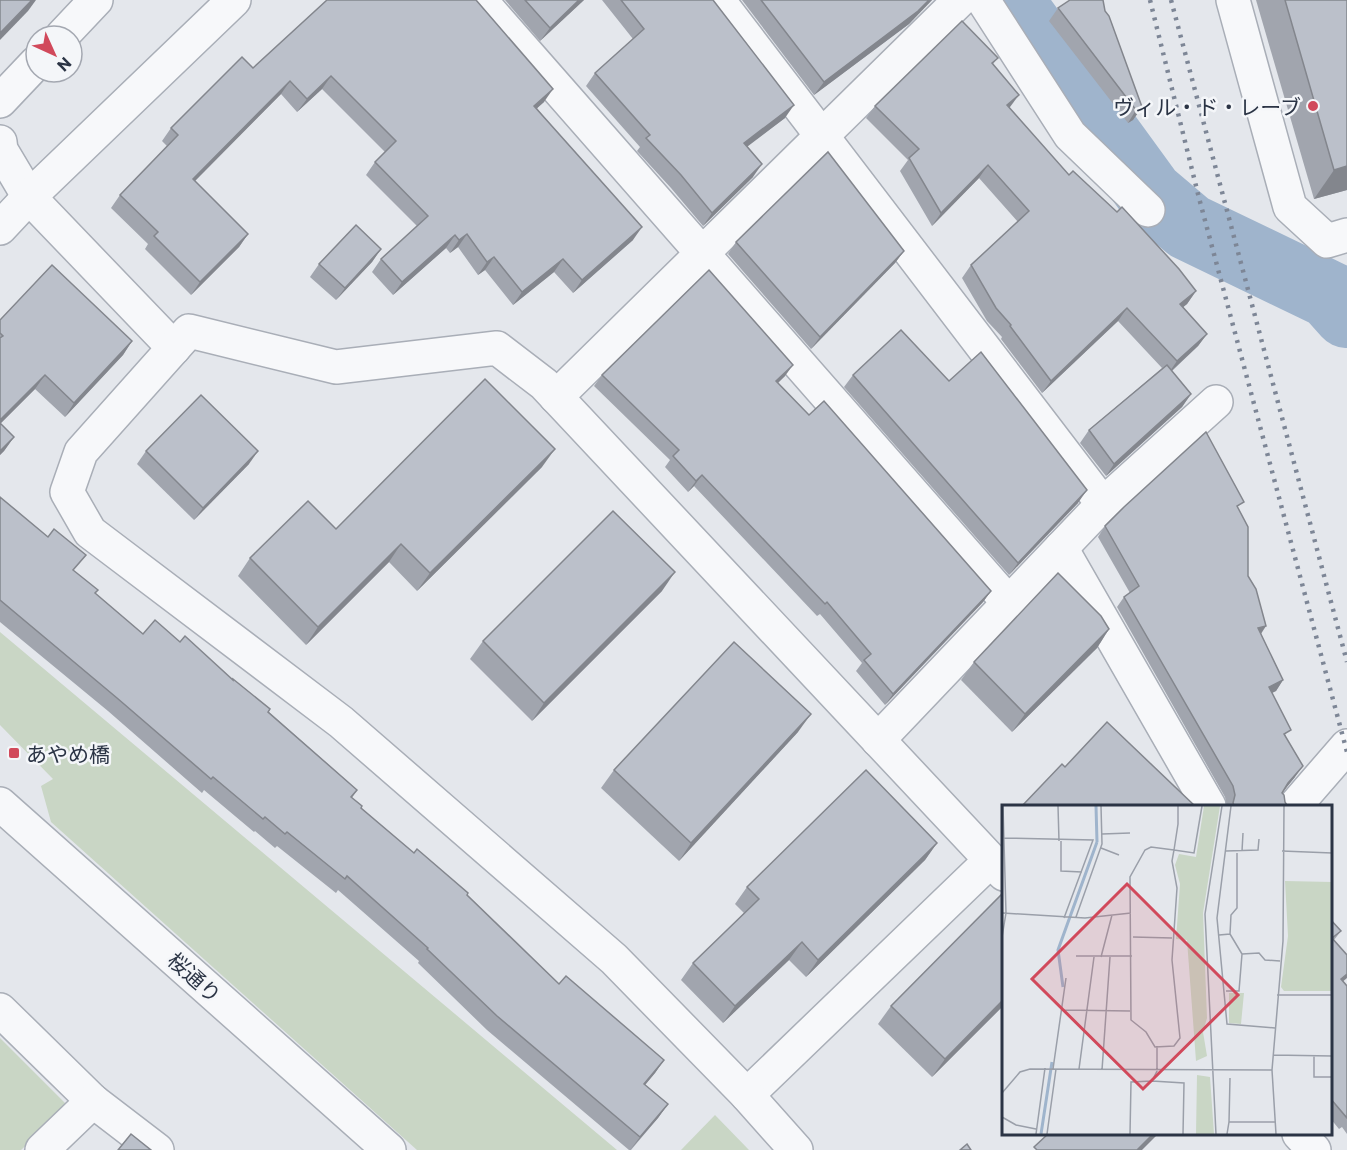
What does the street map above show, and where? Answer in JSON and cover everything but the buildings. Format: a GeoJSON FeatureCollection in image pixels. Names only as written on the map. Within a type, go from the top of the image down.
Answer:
{"type":"FeatureCollection","features":[{"type":"Feature","properties":{"kind":"street"},"geometry":{"type":"LineString","coordinates":[[73,24],[96,0]]}},
{"type":"Feature","properties":{"kind":"street"},"geometry":{"type":"LineString","coordinates":[[0,228],[29,197],[234,0]]}},
{"type":"Feature","properties":{"kind":"street"},"geometry":{"type":"LineString","coordinates":[[480,0],[1009,603]]}},
{"type":"Feature","properties":{"kind":"street"},"geometry":{"type":"LineString","coordinates":[[718,0],[1103,504]]}},
{"type":"Feature","properties":{"kind":"street"},"geometry":{"type":"LineString","coordinates":[[556,397],[960,0]]}},
{"type":"Feature","properties":{"kind":"street"},"geometry":{"type":"LineString","coordinates":[[983,0],[1070,135],[1148,210]]}},
{"type":"Feature","properties":{"kind":"street"},"geometry":{"type":"LineString","coordinates":[[1233,0],[1290,207],[1327,241],[1347,235]]}},
{"type":"Feature","properties":{"kind":"street"},"geometry":{"type":"LineString","coordinates":[[0,101],[24,76]]}},
{"type":"Feature","properties":{"kind":"street"},"geometry":{"type":"LineString","coordinates":[[0,142],[1,150],[29,197],[174,348]]}},
{"type":"Feature","properties":{"kind":"street"},"geometry":{"type":"LineString","coordinates":[[747,1095],[997,867],[544,384],[497,348],[336,368],[189,331],[81,452],[67,492],[90,532],[341,722],[614,959],[747,1095],[796,1150]]}},
{"type":"Feature","properties":{"kind":"street"},"geometry":{"type":"LineString","coordinates":[[878,740],[1103,504],[1216,402]]}},
{"type":"Feature","properties":{"kind":"street"},"geometry":{"type":"LineString","coordinates":[[1061,548],[1208,805]]}},
{"type":"Feature","properties":{"kind":"street"},"geometry":{"type":"LineString","coordinates":[[1297,805],[1347,746]]}},
{"type":"Feature","properties":{"kind":"street","name":"桜通り"},"geometry":{"type":"LineString","coordinates":[[0,804],[389,1150]]}},
{"type":"Feature","properties":{"kind":"street"},"geometry":{"type":"LineString","coordinates":[[0,1010],[93,1101],[157,1150]]}},
{"type":"Feature","properties":{"kind":"street"},"geometry":{"type":"LineString","coordinates":[[42,1150],[93,1101]]}},
{"type":"Feature","properties":{"kind":"street"},"geometry":{"type":"LineString","coordinates":[[1300,1135],[1314,1150]]}},
{"type":"Feature","properties":{"kind":"green space"},"geometry":{"type":"Polygon","coordinates":[[[0,632],[617,1150],[417,1150],[51,822],[41,786],[53,779],[0,725],[0,632]]]}},
{"type":"Feature","properties":{"kind":"green space"},"geometry":{"type":"Polygon","coordinates":[[[0,1038],[68,1106],[21,1150],[0,1150],[0,1038]]]}},
{"type":"Feature","properties":{"kind":"green space"},"geometry":{"type":"Polygon","coordinates":[[[715,1115],[749,1150],[681,1150],[715,1115]]]}},
{"type":"Feature","properties":{"kind":"waterway"},"geometry":{"type":"LineString","coordinates":[[1009,0],[1150,194],[1189,227],[1330,295],[1347,314]]}},
{"type":"Feature","properties":{"kind":"railway"},"geometry":{"type":"LineString","coordinates":[[1150,0],[1199,198],[1347,752]]}},
{"type":"Feature","properties":{"kind":"railway"},"geometry":{"type":"LineString","coordinates":[[1171,0],[1347,662]]}},
{"type":"Feature","properties":{"kind":"place","name":"ヴィル・ド・レーブ"},"geometry":{"type":"Point","coordinates":[1313,106]}},
{"type":"Feature","properties":{"kind":"place","name":"あやめ橋"},"geometry":{"type":"Point","coordinates":[14,753]}}]}
